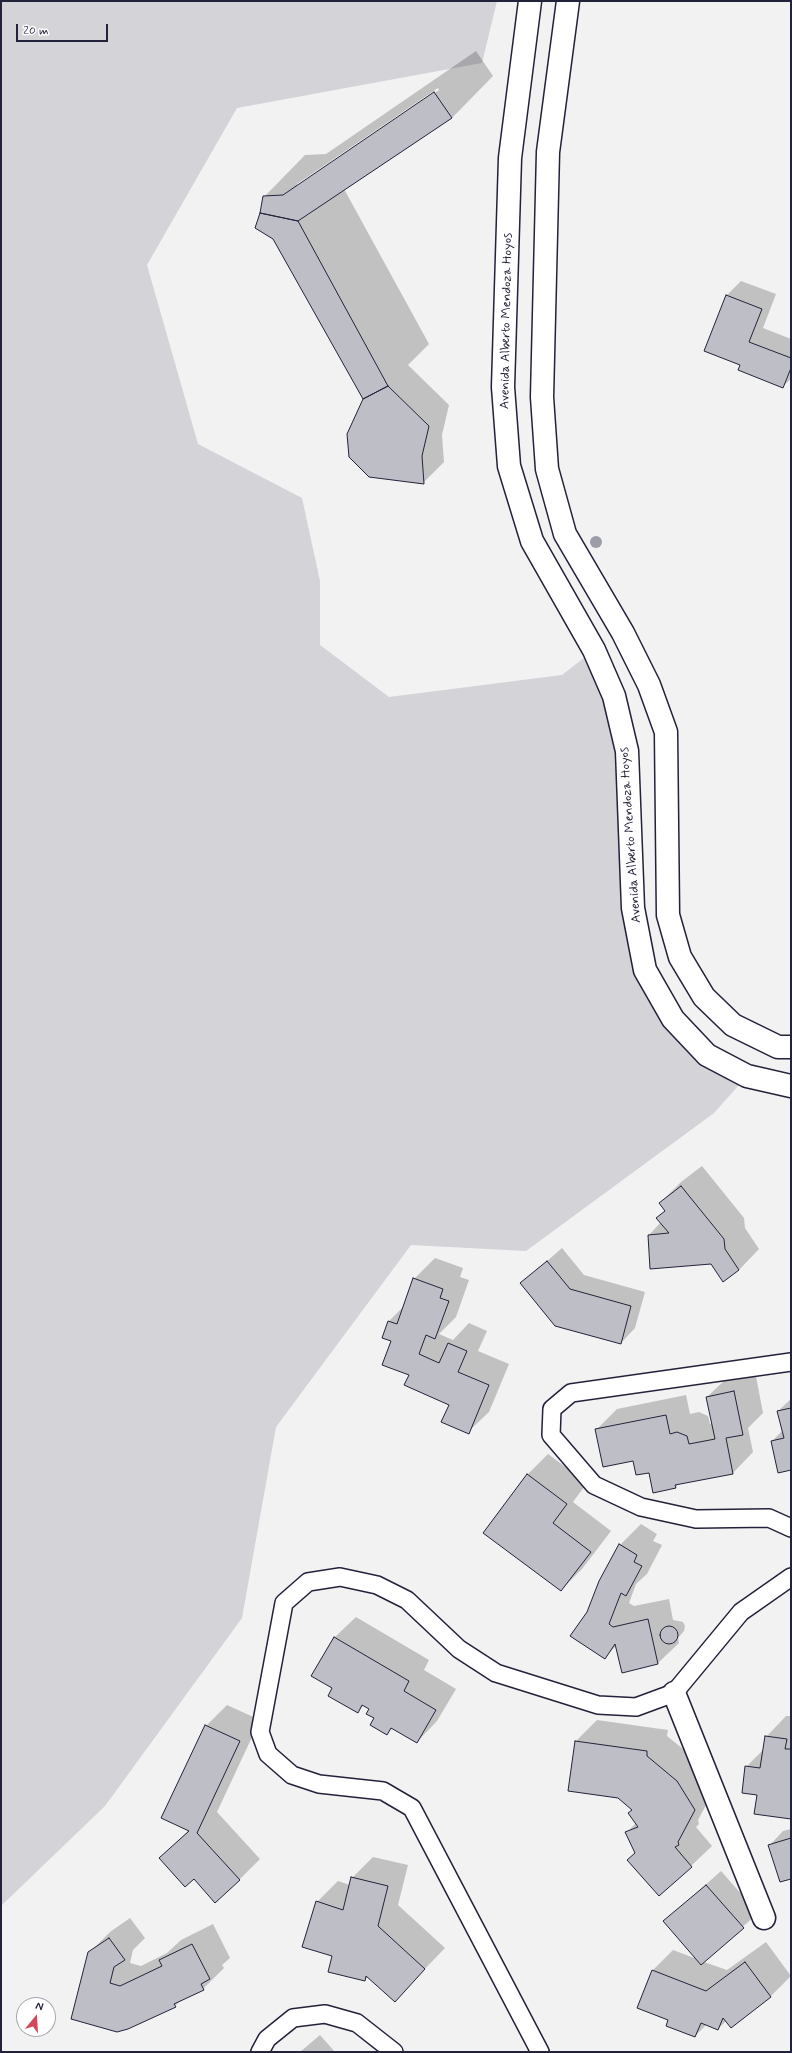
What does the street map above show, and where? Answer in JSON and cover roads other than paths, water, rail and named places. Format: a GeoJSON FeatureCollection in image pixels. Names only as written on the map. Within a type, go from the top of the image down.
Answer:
{"type":"FeatureCollection","features":[{"type":"Feature","properties":{"kind":"main road","name":"Avenida Alberto Mendoza Hoyos"},"geometry":{"type":"LineString","coordinates":[[530,1],[510,158],[503,387],[509,466],[532,541],[594,650],[614,696],[627,751],[633,908],[645,970],[673,1019],[707,1055],[747,1076],[791,1086]]}},
{"type":"Feature","properties":{"kind":"main road"},"geometry":{"type":"LineString","coordinates":[[568,1],[548,152],[542,397],[547,469],[565,534],[627,640],[649,685],[666,732],[668,915],[680,957],[704,997],[733,1025],[778,1047],[791,1047]]}},
{"type":"Feature","properties":{"kind":"main road"},"geometry":{"type":"LineString","coordinates":[[674,1693],[764,1918]]}},
{"type":"Feature","properties":{"kind":"lane"},"geometry":{"type":"LineString","coordinates":[[791,1362],[571,1393],[552,1409],[551,1435],[594,1485],[641,1507],[696,1519],[769,1518],[791,1528]]}},
{"type":"Feature","properties":{"kind":"lane"},"geometry":{"type":"LineString","coordinates":[[540,2052],[412,1808],[383,1791],[319,1784],[292,1775],[268,1754],[260,1732],[284,1603],[308,1582],[340,1577],[369,1584],[407,1600],[459,1649],[496,1673],[598,1705],[636,1707],[674,1693],[741,1612],[791,1577]]}},
{"type":"Feature","properties":{"kind":"lane"},"geometry":{"type":"LineString","coordinates":[[260,2052],[267,2039],[293,2018],[325,2014],[357,2023],[394,2052]]}}]}
